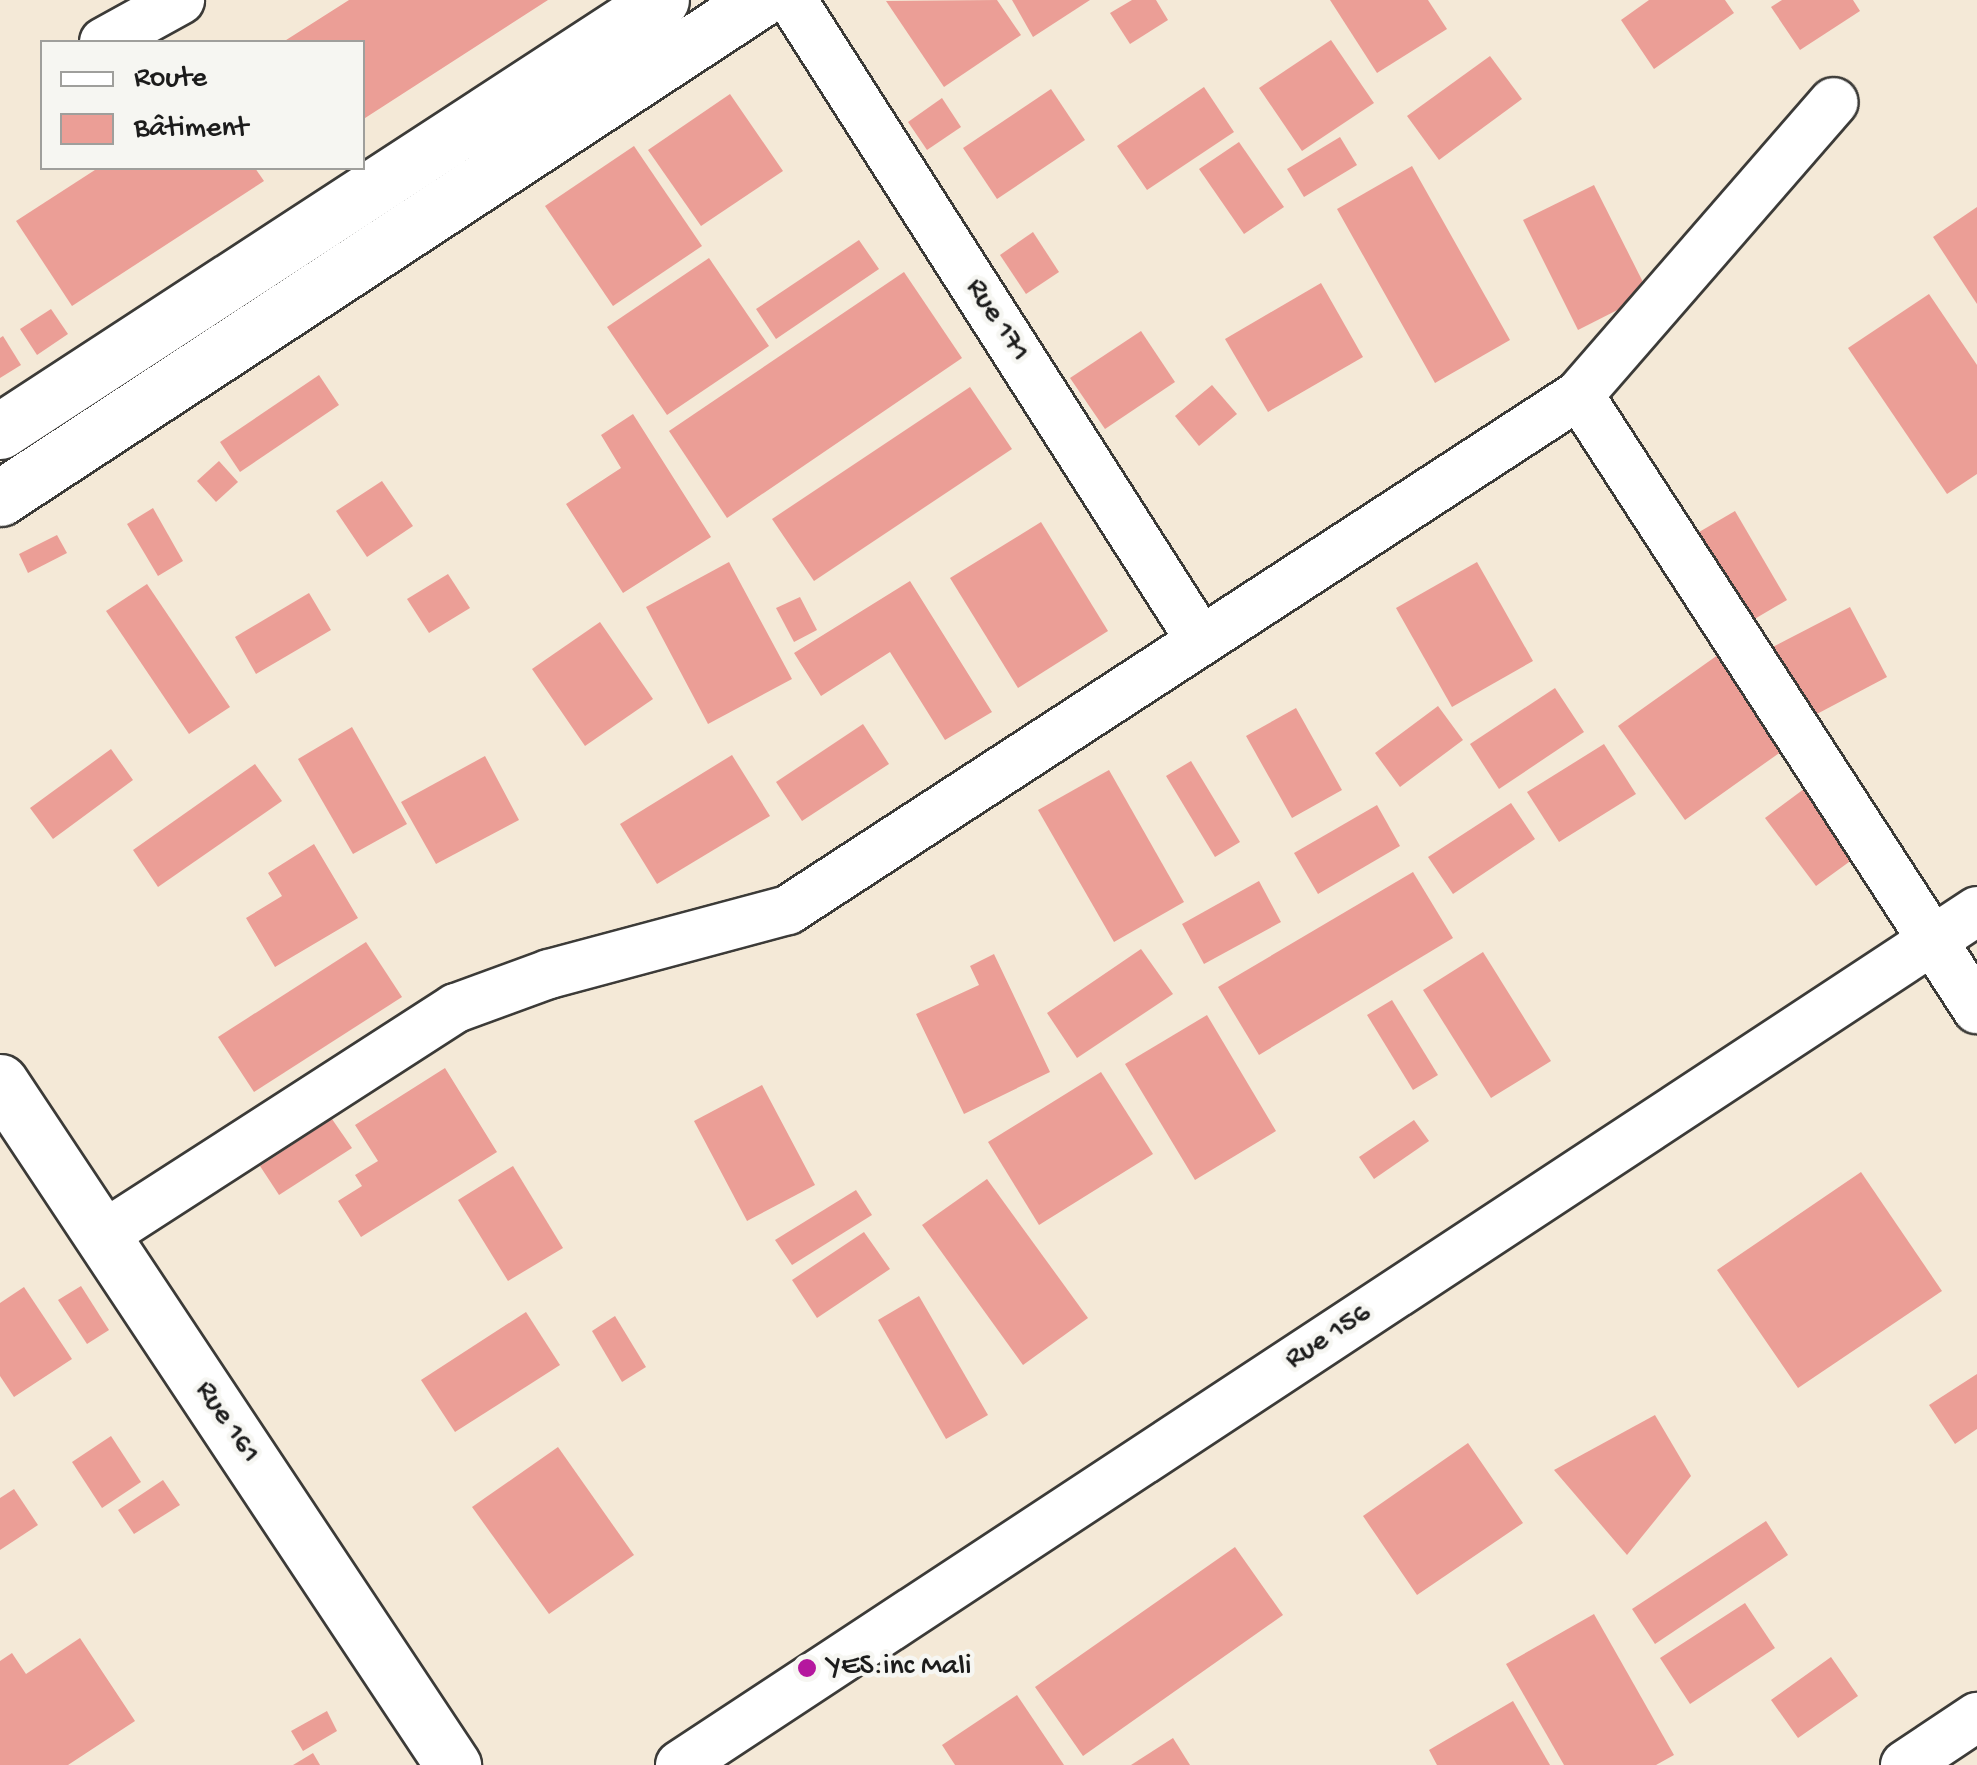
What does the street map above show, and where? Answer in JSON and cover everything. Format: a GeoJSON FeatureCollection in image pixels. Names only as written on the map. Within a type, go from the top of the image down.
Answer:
{"type":"FeatureCollection","features":[{"type":"Feature","properties":{"kind":"main road"},"geometry":{"type":"LineString","coordinates":[[0,432],[661,0]]}},
{"type":"Feature","properties":{"kind":"main road"},"geometry":{"type":"LineString","coordinates":[[0,498],[759,0]]}},
{"type":"Feature","properties":{"kind":"main road","name":"Rue 161"},"geometry":{"type":"LineString","coordinates":[[0,1082],[453,1765]]}},
{"type":"Feature","properties":{"kind":"street"},"geometry":{"type":"LineString","coordinates":[[108,40],[180,0]]}},
{"type":"Feature","properties":{"kind":"street","name":"Rue 171"},"geometry":{"type":"LineString","coordinates":[[792,0],[1201,641]]}},
{"type":"Feature","properties":{"kind":"street"},"geometry":{"type":"LineString","coordinates":[[102,1236],[456,1008],[549,974],[788,910],[1579,395],[1834,102]]}},
{"type":"Feature","properties":{"kind":"street"},"geometry":{"type":"LineString","coordinates":[[1579,395],[1977,1009]]}},
{"type":"Feature","properties":{"kind":"street","name":"Rue 156"},"geometry":{"type":"LineString","coordinates":[[680,1765],[1977,911]]}},
{"type":"Feature","properties":{"kind":"street"},"geometry":{"type":"LineString","coordinates":[[1918,1761],[1977,1717]]}},
{"type":"Feature","properties":{"kind":"building"},"geometry":{"type":"Polygon","coordinates":[[[349,0],[548,0],[365,118],[365,40],[286,40],[349,0]]]}},
{"type":"Feature","properties":{"kind":"building"},"geometry":{"type":"Polygon","coordinates":[[[997,0],[1021,35],[944,87],[886,1],[997,0]]]}},
{"type":"Feature","properties":{"kind":"building"},"geometry":{"type":"Polygon","coordinates":[[[1012,0],[1090,0],[1033,37],[1012,0]]]}},
{"type":"Feature","properties":{"kind":"building"},"geometry":{"type":"Polygon","coordinates":[[[1132,0],[1156,0],[1168,20],[1130,44],[1110,13],[1132,0]]]}},
{"type":"Feature","properties":{"kind":"building"},"geometry":{"type":"Polygon","coordinates":[[[1330,0],[1428,0],[1447,29],[1377,73],[1330,0]]]}},
{"type":"Feature","properties":{"kind":"building"},"geometry":{"type":"Polygon","coordinates":[[[1649,0],[1725,0],[1734,13],[1654,69],[1621,20],[1649,0]]]}},
{"type":"Feature","properties":{"kind":"building"},"geometry":{"type":"Polygon","coordinates":[[[1782,0],[1853,0],[1860,11],[1800,50],[1771,7],[1782,0]]]}},
{"type":"Feature","properties":{"kind":"building"},"geometry":{"type":"Polygon","coordinates":[[[1331,40],[1374,103],[1302,151],[1259,88],[1331,40]]]}},
{"type":"Feature","properties":{"kind":"building"},"geometry":{"type":"Polygon","coordinates":[[[1490,56],[1522,99],[1439,160],[1407,116],[1490,56]]]}},
{"type":"Feature","properties":{"kind":"building"},"geometry":{"type":"Polygon","coordinates":[[[1204,87],[1234,132],[1147,190],[1117,146],[1204,87]]]}},
{"type":"Feature","properties":{"kind":"building"},"geometry":{"type":"Polygon","coordinates":[[[1051,89],[1085,140],[997,199],[963,148],[1051,89]]]}},
{"type":"Feature","properties":{"kind":"building"},"geometry":{"type":"Polygon","coordinates":[[[730,94],[783,171],[701,226],[648,150],[730,94]]]}},
{"type":"Feature","properties":{"kind":"building"},"geometry":{"type":"Polygon","coordinates":[[[942,98],[961,127],[927,150],[908,122],[942,98]]]}},
{"type":"Feature","properties":{"kind":"building"},"geometry":{"type":"Polygon","coordinates":[[[1340,137],[1357,165],[1304,197],[1287,169],[1340,137]]]}},
{"type":"Feature","properties":{"kind":"building"},"geometry":{"type":"Polygon","coordinates":[[[1239,142],[1284,207],[1244,234],[1199,169],[1239,142]]]}},
{"type":"Feature","properties":{"kind":"building"},"geometry":{"type":"Polygon","coordinates":[[[634,146],[702,246],[613,306],[545,206],[634,146]]]}},
{"type":"Feature","properties":{"kind":"building"},"geometry":{"type":"Polygon","coordinates":[[[1412,166],[1510,340],[1435,383],[1337,209],[1412,166]]]}},
{"type":"Feature","properties":{"kind":"building"},"geometry":{"type":"Polygon","coordinates":[[[95,170],[256,170],[264,181],[72,306],[16,221],[95,170]]]}},
{"type":"Feature","properties":{"kind":"building"},"geometry":{"type":"Polygon","coordinates":[[[1594,185],[1649,294],[1578,330],[1523,220],[1594,185]]]}},
{"type":"Feature","properties":{"kind":"building"},"geometry":{"type":"Polygon","coordinates":[[[1977,207],[1977,304],[1933,237],[1977,207]]]}},
{"type":"Feature","properties":{"kind":"building"},"geometry":{"type":"Polygon","coordinates":[[[1033,232],[1059,272],[1026,294],[1000,255],[1033,232]]]}},
{"type":"Feature","properties":{"kind":"building"},"geometry":{"type":"Polygon","coordinates":[[[859,240],[879,269],[776,339],[756,309],[859,240]]]}},
{"type":"Feature","properties":{"kind":"building"},"geometry":{"type":"Polygon","coordinates":[[[709,258],[769,346],[667,415],[607,327],[709,258]]]}},
{"type":"Feature","properties":{"kind":"building"},"geometry":{"type":"Polygon","coordinates":[[[904,272],[962,358],[727,518],[669,431],[904,272]]]}},
{"type":"Feature","properties":{"kind":"building"},"geometry":{"type":"Polygon","coordinates":[[[1321,283],[1363,357],[1268,412],[1225,339],[1321,283]]]}},
{"type":"Feature","properties":{"kind":"building"},"geometry":{"type":"Polygon","coordinates":[[[1929,294],[1977,365],[1977,474],[1947,494],[1848,348],[1929,294]]]}},
{"type":"Feature","properties":{"kind":"building"},"geometry":{"type":"Polygon","coordinates":[[[51,309],[68,334],[37,355],[20,329],[51,309]]]}},
{"type":"Feature","properties":{"kind":"building"},"geometry":{"type":"Polygon","coordinates":[[[1141,331],[1175,382],[1105,429],[1070,378],[1141,331]]]}},
{"type":"Feature","properties":{"kind":"building"},"geometry":{"type":"Polygon","coordinates":[[[3,336],[21,365],[0,378],[0,338],[3,336]]]}},
{"type":"Feature","properties":{"kind":"building"},"geometry":{"type":"Polygon","coordinates":[[[319,375],[339,405],[240,472],[220,442],[319,375]]]}},
{"type":"Feature","properties":{"kind":"building"},"geometry":{"type":"Polygon","coordinates":[[[1212,385],[1237,414],[1199,446],[1175,416],[1212,385]]]}},
{"type":"Feature","properties":{"kind":"building"},"geometry":{"type":"Polygon","coordinates":[[[970,387],[1012,449],[814,581],[772,519],[970,387]]]}},
{"type":"Feature","properties":{"kind":"building"},"geometry":{"type":"Polygon","coordinates":[[[633,414],[711,537],[623,593],[566,504],[621,468],[601,435],[633,414]]]}},
{"type":"Feature","properties":{"kind":"building"},"geometry":{"type":"Polygon","coordinates":[[[219,461],[238,482],[216,502],[197,481],[219,461]]]}},
{"type":"Feature","properties":{"kind":"building"},"geometry":{"type":"Polygon","coordinates":[[[382,481],[413,526],[367,557],[336,511],[382,481]]]}},
{"type":"Feature","properties":{"kind":"building"},"geometry":{"type":"Polygon","coordinates":[[[153,508],[183,561],[158,576],[127,524],[153,508]]]}},
{"type":"Feature","properties":{"kind":"building"},"geometry":{"type":"Polygon","coordinates":[[[1735,511],[1787,600],[1746,624],[1694,535],[1735,511]]]}},
{"type":"Feature","properties":{"kind":"building"},"geometry":{"type":"Polygon","coordinates":[[[1041,522],[1108,631],[1018,688],[950,578],[1041,522]]]}},
{"type":"Feature","properties":{"kind":"building"},"geometry":{"type":"Polygon","coordinates":[[[57,535],[67,553],[28,573],[19,554],[57,535]]]}},
{"type":"Feature","properties":{"kind":"building"},"geometry":{"type":"Polygon","coordinates":[[[729,562],[792,679],[708,724],[646,607],[729,562]]]}},
{"type":"Feature","properties":{"kind":"building"},"geometry":{"type":"Polygon","coordinates":[[[1477,562],[1533,661],[1452,707],[1396,608],[1477,562]]]}},
{"type":"Feature","properties":{"kind":"building"},"geometry":{"type":"Polygon","coordinates":[[[448,574],[470,608],[429,633],[407,599],[448,574]]]}},
{"type":"Feature","properties":{"kind":"building"},"geometry":{"type":"Polygon","coordinates":[[[910,581],[992,712],[945,740],[890,652],[821,696],[794,653],[910,581]]]}},
{"type":"Feature","properties":{"kind":"building"},"geometry":{"type":"Polygon","coordinates":[[[147,584],[230,707],[189,734],[106,611],[147,584]]]}},
{"type":"Feature","properties":{"kind":"building"},"geometry":{"type":"Polygon","coordinates":[[[309,593],[331,630],[256,674],[235,637],[309,593]]]}},
{"type":"Feature","properties":{"kind":"building"},"geometry":{"type":"Polygon","coordinates":[[[800,597],[817,630],[794,642],[776,608],[800,597]]]}},
{"type":"Feature","properties":{"kind":"building"},"geometry":{"type":"Polygon","coordinates":[[[1850,607],[1887,677],[1796,725],[1759,654],[1850,607]]]}},
{"type":"Feature","properties":{"kind":"building"},"geometry":{"type":"Polygon","coordinates":[[[600,622],[653,699],[585,746],[532,669],[600,622]]]}},
{"type":"Feature","properties":{"kind":"building"},"geometry":{"type":"Polygon","coordinates":[[[1722,652],[1789,746],[1685,820],[1618,726],[1722,652]]]}},
{"type":"Feature","properties":{"kind":"building"},"geometry":{"type":"Polygon","coordinates":[[[1555,688],[1584,732],[1499,789],[1470,744],[1555,688]]]}},
{"type":"Feature","properties":{"kind":"building"},"geometry":{"type":"Polygon","coordinates":[[[1438,706],[1463,740],[1400,787],[1375,753],[1438,706]]]}},
{"type":"Feature","properties":{"kind":"building"},"geometry":{"type":"Polygon","coordinates":[[[1296,708],[1342,790],[1292,818],[1246,736],[1296,708]]]}},
{"type":"Feature","properties":{"kind":"building"},"geometry":{"type":"Polygon","coordinates":[[[863,724],[889,764],[802,821],[776,782],[863,724]]]}},
{"type":"Feature","properties":{"kind":"building"},"geometry":{"type":"Polygon","coordinates":[[[352,727],[407,824],[353,854],[298,759],[352,727]]]}},
{"type":"Feature","properties":{"kind":"building"},"geometry":{"type":"Polygon","coordinates":[[[1604,744],[1636,794],[1559,842],[1527,792],[1604,744]]]}},
{"type":"Feature","properties":{"kind":"building"},"geometry":{"type":"Polygon","coordinates":[[[111,749],[133,780],[53,839],[30,808],[111,749]]]}},
{"type":"Feature","properties":{"kind":"building"},"geometry":{"type":"Polygon","coordinates":[[[732,755],[770,816],[657,884],[620,824],[732,755]]]}},
{"type":"Feature","properties":{"kind":"building"},"geometry":{"type":"Polygon","coordinates":[[[485,756],[519,820],[436,864],[401,802],[485,756]]]}},
{"type":"Feature","properties":{"kind":"building"},"geometry":{"type":"Polygon","coordinates":[[[1191,761],[1240,842],[1215,857],[1166,776],[1191,761]]]}},
{"type":"Feature","properties":{"kind":"building"},"geometry":{"type":"Polygon","coordinates":[[[255,764],[282,801],[158,887],[133,850],[255,764]]]}},
{"type":"Feature","properties":{"kind":"building"},"geometry":{"type":"Polygon","coordinates":[[[1109,770],[1184,902],[1114,942],[1038,810],[1109,770]]]}},
{"type":"Feature","properties":{"kind":"building"},"geometry":{"type":"Polygon","coordinates":[[[1808,786],[1860,854],[1816,886],[1765,818],[1808,786]]]}},
{"type":"Feature","properties":{"kind":"building"},"geometry":{"type":"Polygon","coordinates":[[[1511,803],[1535,839],[1453,894],[1428,857],[1511,803]]]}},
{"type":"Feature","properties":{"kind":"building"},"geometry":{"type":"Polygon","coordinates":[[[1377,805],[1400,846],[1318,894],[1294,853],[1377,805]]]}},
{"type":"Feature","properties":{"kind":"building"},"geometry":{"type":"Polygon","coordinates":[[[314,844],[358,918],[275,967],[246,918],[282,896],[268,873],[314,844]]]}},
{"type":"Feature","properties":{"kind":"building"},"geometry":{"type":"Polygon","coordinates":[[[1413,872],[1453,938],[1259,1055],[1218,987],[1413,872]]]}},
{"type":"Feature","properties":{"kind":"building"},"geometry":{"type":"Polygon","coordinates":[[[1259,881],[1281,922],[1204,964],[1182,924],[1259,881]]]}},
{"type":"Feature","properties":{"kind":"building"},"geometry":{"type":"Polygon","coordinates":[[[366,942],[402,997],[254,1092],[218,1037],[366,942]]]}},
{"type":"Feature","properties":{"kind":"building"},"geometry":{"type":"Polygon","coordinates":[[[1141,949],[1173,994],[1077,1058],[1047,1013],[1141,949]]]}},
{"type":"Feature","properties":{"kind":"building"},"geometry":{"type":"Polygon","coordinates":[[[1483,952],[1551,1061],[1491,1098],[1423,990],[1483,952]]]}},
{"type":"Feature","properties":{"kind":"building"},"geometry":{"type":"Polygon","coordinates":[[[994,954],[1050,1072],[964,1114],[916,1014],[979,985],[970,966],[994,954]]]}},
{"type":"Feature","properties":{"kind":"building"},"geometry":{"type":"Polygon","coordinates":[[[1392,1000],[1438,1075],[1413,1090],[1367,1015],[1392,1000]]]}},
{"type":"Feature","properties":{"kind":"building"},"geometry":{"type":"Polygon","coordinates":[[[1207,1015],[1276,1131],[1195,1180],[1125,1064],[1207,1015]]]}},
{"type":"Feature","properties":{"kind":"building"},"geometry":{"type":"Polygon","coordinates":[[[445,1068],[497,1152],[361,1237],[338,1201],[362,1186],[355,1175],[378,1161],[355,1125],[445,1068]]]}},
{"type":"Feature","properties":{"kind":"building"},"geometry":{"type":"Polygon","coordinates":[[[1101,1072],[1153,1154],[1039,1225],[988,1142],[1101,1072]]]}},
{"type":"Feature","properties":{"kind":"building"},"geometry":{"type":"Polygon","coordinates":[[[762,1085],[815,1185],[747,1221],[694,1121],[762,1085]]]}},
{"type":"Feature","properties":{"kind":"building"},"geometry":{"type":"Polygon","coordinates":[[[332,1119],[352,1148],[279,1195],[260,1166],[332,1119]]]}},
{"type":"Feature","properties":{"kind":"building"},"geometry":{"type":"Polygon","coordinates":[[[1414,1120],[1429,1141],[1374,1179],[1359,1157],[1414,1120]]]}},
{"type":"Feature","properties":{"kind":"building"},"geometry":{"type":"Polygon","coordinates":[[[513,1166],[563,1248],[508,1281],[458,1200],[513,1166]]]}},
{"type":"Feature","properties":{"kind":"building"},"geometry":{"type":"Polygon","coordinates":[[[1861,1172],[1942,1291],[1798,1388],[1717,1270],[1861,1172]]]}},
{"type":"Feature","properties":{"kind":"building"},"geometry":{"type":"Polygon","coordinates":[[[987,1179],[1088,1318],[1023,1365],[922,1225],[987,1179]]]}},
{"type":"Feature","properties":{"kind":"building"},"geometry":{"type":"Polygon","coordinates":[[[856,1190],[872,1215],[792,1265],[775,1240],[856,1190]]]}},
{"type":"Feature","properties":{"kind":"building"},"geometry":{"type":"Polygon","coordinates":[[[864,1232],[890,1269],[817,1318],[792,1280],[864,1232]]]}},
{"type":"Feature","properties":{"kind":"building"},"geometry":{"type":"Polygon","coordinates":[[[81,1286],[109,1330],[87,1344],[58,1300],[81,1286]]]}},
{"type":"Feature","properties":{"kind":"building"},"geometry":{"type":"Polygon","coordinates":[[[24,1287],[72,1359],[14,1397],[0,1376],[0,1303],[24,1287]]]}},
{"type":"Feature","properties":{"kind":"building"},"geometry":{"type":"Polygon","coordinates":[[[919,1296],[988,1415],[946,1439],[878,1320],[919,1296]]]}},
{"type":"Feature","properties":{"kind":"building"},"geometry":{"type":"Polygon","coordinates":[[[526,1312],[560,1365],[455,1432],[421,1380],[526,1312]]]}},
{"type":"Feature","properties":{"kind":"building"},"geometry":{"type":"Polygon","coordinates":[[[615,1316],[646,1367],[622,1382],[592,1331],[615,1316]]]}},
{"type":"Feature","properties":{"kind":"building"},"geometry":{"type":"Polygon","coordinates":[[[1977,1374],[1977,1429],[1955,1444],[1929,1405],[1977,1374]]]}},
{"type":"Feature","properties":{"kind":"building"},"geometry":{"type":"Polygon","coordinates":[[[1655,1415],[1691,1476],[1627,1555],[1554,1470],[1655,1415]]]}},
{"type":"Feature","properties":{"kind":"building"},"geometry":{"type":"Polygon","coordinates":[[[111,1436],[141,1482],[102,1508],[72,1462],[111,1436]]]}},
{"type":"Feature","properties":{"kind":"building"},"geometry":{"type":"Polygon","coordinates":[[[1468,1443],[1523,1523],[1417,1595],[1363,1516],[1468,1443]]]}},
{"type":"Feature","properties":{"kind":"building"},"geometry":{"type":"Polygon","coordinates":[[[558,1447],[634,1555],[549,1614],[472,1507],[558,1447]]]}},
{"type":"Feature","properties":{"kind":"building"},"geometry":{"type":"Polygon","coordinates":[[[163,1480],[180,1505],[134,1534],[118,1510],[163,1480]]]}},
{"type":"Feature","properties":{"kind":"building"},"geometry":{"type":"Polygon","coordinates":[[[14,1489],[38,1525],[0,1550],[0,1498],[14,1489]]]}},
{"type":"Feature","properties":{"kind":"building"},"geometry":{"type":"Polygon","coordinates":[[[1766,1521],[1788,1555],[1655,1644],[1632,1609],[1766,1521]]]}},
{"type":"Feature","properties":{"kind":"building"},"geometry":{"type":"Polygon","coordinates":[[[1235,1547],[1283,1615],[1083,1756],[1035,1687],[1235,1547]]]}},
{"type":"Feature","properties":{"kind":"building"},"geometry":{"type":"Polygon","coordinates":[[[1745,1603],[1775,1648],[1690,1704],[1660,1658],[1745,1603]]]}},
{"type":"Feature","properties":{"kind":"building"},"geometry":{"type":"Polygon","coordinates":[[[1594,1614],[1674,1755],[1656,1765],[1564,1765],[1506,1664],[1594,1614]]]}},
{"type":"Feature","properties":{"kind":"building"},"geometry":{"type":"Polygon","coordinates":[[[80,1638],[135,1721],[68,1765],[0,1765],[0,1661],[12,1653],[26,1674],[80,1638]]]}},
{"type":"Feature","properties":{"kind":"building"},"geometry":{"type":"Polygon","coordinates":[[[1831,1657],[1858,1696],[1798,1738],[1771,1700],[1831,1657]]]}},
{"type":"Feature","properties":{"kind":"building"},"geometry":{"type":"Polygon","coordinates":[[[1017,1695],[1064,1765],[955,1765],[942,1745],[1017,1695]]]}},
{"type":"Feature","properties":{"kind":"building"},"geometry":{"type":"Polygon","coordinates":[[[1513,1701],[1550,1765],[1437,1765],[1429,1750],[1513,1701]]]}},
{"type":"Feature","properties":{"kind":"building"},"geometry":{"type":"Polygon","coordinates":[[[327,1711],[337,1731],[303,1751],[291,1731],[327,1711]]]}},
{"type":"Feature","properties":{"kind":"building"},"geometry":{"type":"Polygon","coordinates":[[[1173,1738],[1190,1765],[1131,1765],[1173,1738]]]}},
{"type":"Feature","properties":{"kind":"building"},"geometry":{"type":"Polygon","coordinates":[[[313,1753],[320,1765],[293,1765],[313,1753]]]}},
{"type":"Feature","properties":{"kind":"place","name":"YES.inc Mali"},"geometry":{"type":"Point","coordinates":[807,1668]}}]}
